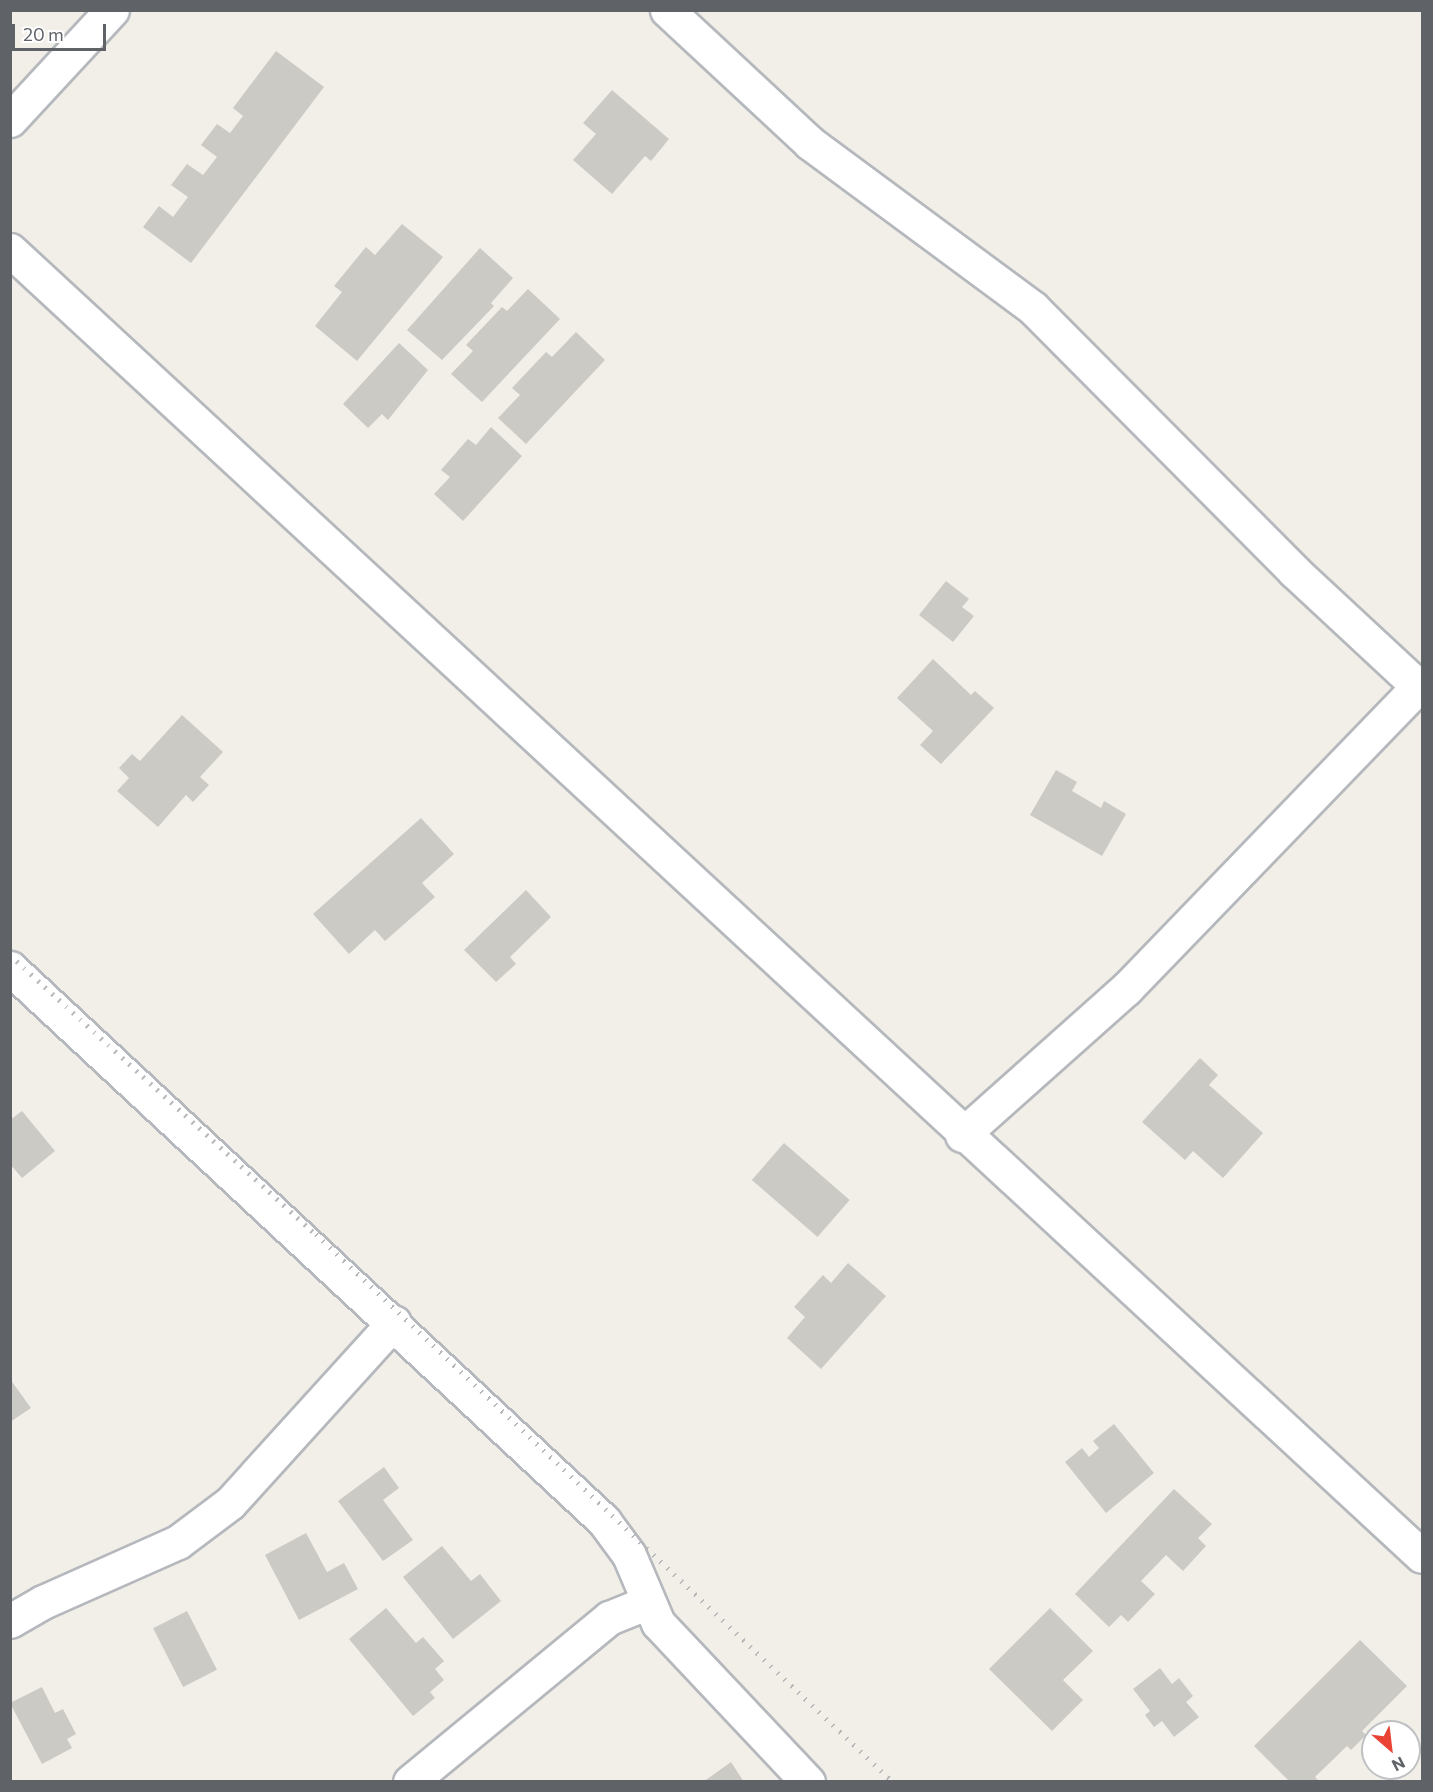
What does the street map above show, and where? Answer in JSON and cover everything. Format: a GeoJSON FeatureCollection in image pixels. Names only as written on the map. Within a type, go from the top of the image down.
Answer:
{"type":"FeatureCollection","features":[{"type":"Feature","properties":{"kind":"street"},"geometry":{"type":"LineString","coordinates":[[10,120],[112,10]]}},
{"type":"Feature","properties":{"kind":"street"},"geometry":{"type":"LineString","coordinates":[[667,10],[810,143],[1033,308],[1294,571],[1422,687],[1126,988],[962,1135]]}},
{"type":"Feature","properties":{"kind":"street"},"geometry":{"type":"LineString","coordinates":[[10,250],[250,467],[962,1135],[1422,1556]]}},
{"type":"Feature","properties":{"kind":"street"},"geometry":{"type":"LineString","coordinates":[[10,968],[394,1322],[604,1521],[629,1555],[646,1603],[687,1655],[808,1782]]}},
{"type":"Feature","properties":{"kind":"street"},"geometry":{"type":"LineString","coordinates":[[10,1621],[43,1602],[178,1542],[230,1503],[394,1322]]}},
{"type":"Feature","properties":{"kind":"street"},"geometry":{"type":"LineString","coordinates":[[410,1782],[609,1618],[646,1603]]}},
{"type":"Feature","properties":{"kind":"building"},"geometry":{"type":"Polygon","coordinates":[[[276,51],[324,87],[191,263],[143,227],[159,206],[173,217],[188,197],[171,185],[187,164],[203,175],[217,157],[201,145],[217,124],[230,133],[243,116],[233,108],[276,51]]]}},
{"type":"Feature","properties":{"kind":"building"},"geometry":{"type":"Polygon","coordinates":[[[612,90],[669,139],[651,161],[645,156],[612,194],[573,160],[596,134],[583,123],[612,90]]]}},
{"type":"Feature","properties":{"kind":"building"},"geometry":{"type":"Polygon","coordinates":[[[402,224],[443,257],[357,361],[315,326],[342,292],[334,286],[366,247],[375,255],[402,224]]]}},
{"type":"Feature","properties":{"kind":"building"},"geometry":{"type":"Polygon","coordinates":[[[480,248],[513,278],[491,303],[494,306],[442,360],[407,330],[480,248]]]}},
{"type":"Feature","properties":{"kind":"building"},"geometry":{"type":"Polygon","coordinates":[[[528,289],[560,319],[482,402],[451,374],[473,351],[466,345],[502,307],[507,311],[528,289]]]}},
{"type":"Feature","properties":{"kind":"building"},"geometry":{"type":"Polygon","coordinates":[[[576,332],[605,360],[526,444],[498,418],[520,395],[512,388],[546,352],[552,357],[576,332]]]}},
{"type":"Feature","properties":{"kind":"building"},"geometry":{"type":"Polygon","coordinates":[[[399,343],[428,370],[388,420],[382,414],[368,428],[343,404],[399,343]]]}},
{"type":"Feature","properties":{"kind":"building"},"geometry":{"type":"Polygon","coordinates":[[[491,427],[522,456],[463,521],[434,494],[450,477],[441,470],[468,439],[476,445],[491,427]]]}},
{"type":"Feature","properties":{"kind":"building"},"geometry":{"type":"Polygon","coordinates":[[[946,581],[969,599],[962,607],[974,616],[953,642],[919,615],[946,581]]]}},
{"type":"Feature","properties":{"kind":"building"},"geometry":{"type":"Polygon","coordinates":[[[933,659],[971,695],[975,691],[994,708],[941,764],[920,745],[933,731],[897,698],[933,659]]]}},
{"type":"Feature","properties":{"kind":"building"},"geometry":{"type":"Polygon","coordinates":[[[182,715],[223,752],[200,777],[209,785],[193,802],[186,795],[158,827],[117,791],[129,778],[119,768],[132,754],[140,761],[182,715]]]}},
{"type":"Feature","properties":{"kind":"building"},"geometry":{"type":"Polygon","coordinates":[[[1056,770],[1077,782],[1072,791],[1101,808],[1104,801],[1126,814],[1102,856],[1030,815],[1056,770]]]}},
{"type":"Feature","properties":{"kind":"building"},"geometry":{"type":"Polygon","coordinates":[[[421,818],[454,854],[422,883],[435,897],[385,941],[375,930],[349,954],[313,914],[421,818]]]}},
{"type":"Feature","properties":{"kind":"building"},"geometry":{"type":"Polygon","coordinates":[[[526,890],[551,917],[510,957],[516,964],[496,982],[464,950],[526,890]]]}},
{"type":"Feature","properties":{"kind":"building"},"geometry":{"type":"Polygon","coordinates":[[[1200,1058],[1218,1075],[1209,1085],[1263,1133],[1223,1178],[1193,1151],[1185,1160],[1142,1122],[1200,1058]]]}},
{"type":"Feature","properties":{"kind":"building"},"geometry":{"type":"Polygon","coordinates":[[[22,1111],[55,1151],[22,1178],[10,1164],[10,1120],[22,1111]]]}},
{"type":"Feature","properties":{"kind":"building"},"geometry":{"type":"Polygon","coordinates":[[[784,1143],[850,1200],[818,1237],[752,1180],[784,1143]]]}},
{"type":"Feature","properties":{"kind":"building"},"geometry":{"type":"Polygon","coordinates":[[[848,1263],[886,1296],[821,1369],[787,1338],[805,1317],[794,1307],[823,1275],[831,1283],[848,1263]]]}},
{"type":"Feature","properties":{"kind":"building"},"geometry":{"type":"Polygon","coordinates":[[[10,1379],[31,1408],[10,1422],[10,1379]]]}},
{"type":"Feature","properties":{"kind":"building"},"geometry":{"type":"Polygon","coordinates":[[[1114,1424],[1154,1473],[1106,1513],[1065,1462],[1082,1448],[1089,1457],[1099,1448],[1093,1441],[1114,1424]]]}},
{"type":"Feature","properties":{"kind":"building"},"geometry":{"type":"Polygon","coordinates":[[[384,1467],[399,1488],[383,1500],[413,1540],[383,1561],[338,1501],[384,1467]]]}},
{"type":"Feature","properties":{"kind":"building"},"geometry":{"type":"Polygon","coordinates":[[[1174,1489],[1212,1524],[1198,1538],[1206,1546],[1183,1571],[1166,1555],[1141,1581],[1155,1594],[1128,1622],[1121,1615],[1109,1627],[1075,1594],[1174,1489]]]}},
{"type":"Feature","properties":{"kind":"building"},"geometry":{"type":"Polygon","coordinates":[[[306,1533],[327,1572],[344,1563],[358,1589],[299,1620],[265,1555],[306,1533]]]}},
{"type":"Feature","properties":{"kind":"building"},"geometry":{"type":"Polygon","coordinates":[[[442,1546],[471,1581],[480,1574],[501,1601],[453,1639],[403,1577],[442,1546]]]}},
{"type":"Feature","properties":{"kind":"building"},"geometry":{"type":"Polygon","coordinates":[[[386,1608],[416,1643],[423,1637],[444,1661],[435,1669],[444,1680],[430,1692],[435,1698],[413,1716],[349,1639],[386,1608]]]}},
{"type":"Feature","properties":{"kind":"building"},"geometry":{"type":"Polygon","coordinates":[[[1050,1608],[1093,1651],[1063,1680],[1083,1700],[1052,1731],[989,1669],[1050,1608]]]}},
{"type":"Feature","properties":{"kind":"building"},"geometry":{"type":"Polygon","coordinates":[[[187,1611],[217,1670],[183,1687],[153,1628],[187,1611]]]}},
{"type":"Feature","properties":{"kind":"building"},"geometry":{"type":"Polygon","coordinates":[[[1360,1640],[1407,1686],[1373,1720],[1361,1720],[1361,1740],[1351,1750],[1347,1746],[1315,1777],[1320,1782],[1290,1782],[1254,1746],[1360,1640]]]}},
{"type":"Feature","properties":{"kind":"building"},"geometry":{"type":"Polygon","coordinates":[[[1160,1668],[1172,1684],[1179,1678],[1193,1696],[1186,1702],[1199,1717],[1174,1737],[1162,1721],[1154,1727],[1145,1715],[1150,1711],[1133,1689],[1160,1668]]]}},
{"type":"Feature","properties":{"kind":"building"},"geometry":{"type":"Polygon","coordinates":[[[42,1687],[55,1713],[63,1709],[76,1734],[67,1739],[72,1748],[42,1764],[10,1703],[42,1687]]]}},
{"type":"Feature","properties":{"kind":"building"},"geometry":{"type":"Polygon","coordinates":[[[731,1762],[744,1782],[703,1782],[731,1762]]]}},
{"type":"Feature","properties":{"kind":"railway"},"geometry":{"type":"LineString","coordinates":[[10,955],[316,1234],[893,1782]]}}]}
